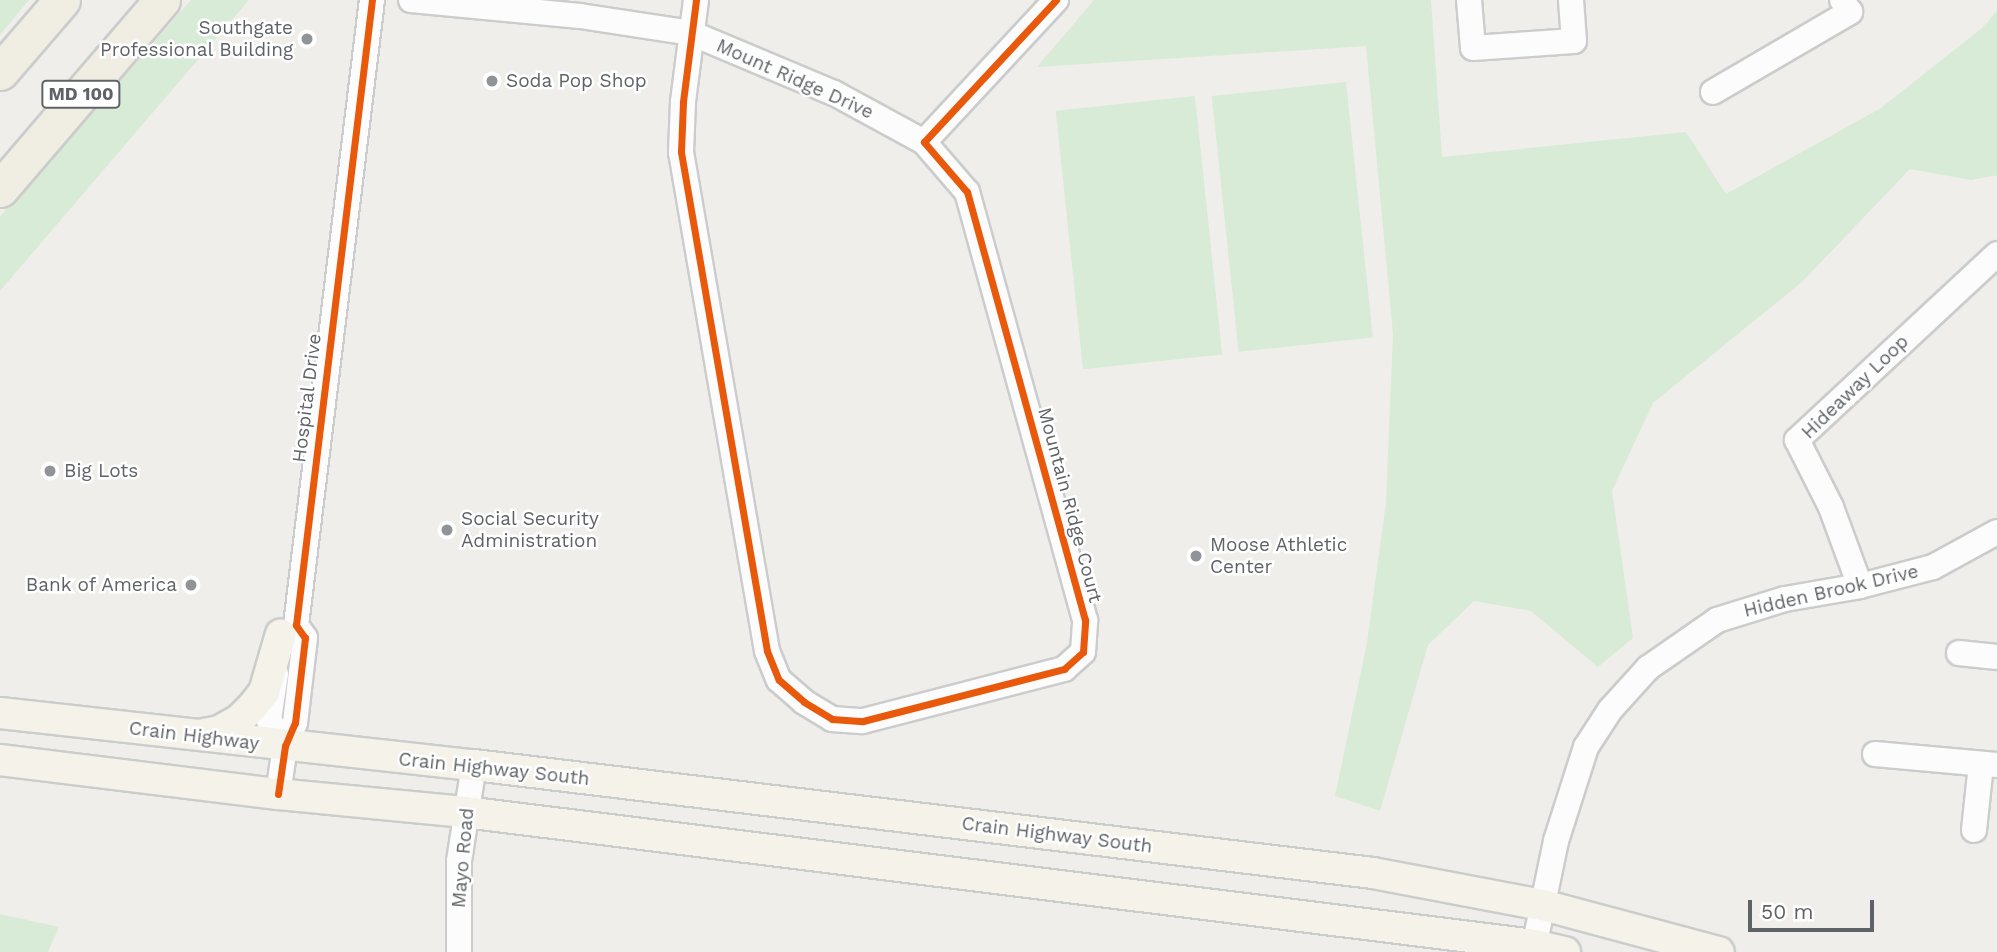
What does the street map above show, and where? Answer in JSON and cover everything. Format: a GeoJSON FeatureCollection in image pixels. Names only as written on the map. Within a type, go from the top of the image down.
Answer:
{"type":"FeatureCollection","features":[{"type":"Feature","properties":{"kind":"highway"},"geometry":{"type":"LineString","coordinates":[[0,72],[62,0]]}},
{"type":"Feature","properties":{"kind":"highway","name":"MD 100"},"geometry":{"type":"LineString","coordinates":[[0,189],[162,0]]}},
{"type":"Feature","properties":{"kind":"main road"},"geometry":{"type":"LineString","coordinates":[[197,736],[219,731],[239,720],[253,706],[264,692],[289,629]]}},
{"type":"Feature","properties":{"kind":"main road","name":"Crain Highway"},"geometry":{"type":"LineString","coordinates":[[0,713],[389,758]]}},
{"type":"Feature","properties":{"kind":"main road","name":"Crain Highway South"},"geometry":{"type":"LineString","coordinates":[[389,758],[474,765],[1373,873],[1543,905],[1718,952]]}},
{"type":"Feature","properties":{"kind":"main road"},"geometry":{"type":"LineString","coordinates":[[0,760],[278,794],[465,812],[1564,952]]}},
{"type":"Feature","properties":{"kind":"street","name":"Hospital Drive"},"geometry":{"type":"LineString","coordinates":[[278,794],[285,746],[295,723],[305,638],[289,629],[372,0]]}},
{"type":"Feature","properties":{"kind":"street","name":"Mount Ridge Drive"},"geometry":{"type":"LineString","coordinates":[[411,0],[580,16],[691,33],[834,93],[924,142]]}},
{"type":"Feature","properties":{"kind":"street","name":"Mountain Ridge Court"},"geometry":{"type":"LineString","coordinates":[[696,0],[681,152],[767,651],[779,680],[804,702],[832,719],[863,721],[1064,669],[1083,652],[1085,621],[967,192],[924,142]]}},
{"type":"Feature","properties":{"kind":"street"},"geometry":{"type":"LineString","coordinates":[[924,142],[1056,0]]}},
{"type":"Feature","properties":{"kind":"street"},"geometry":{"type":"LineString","coordinates":[[1469,0],[1473,48],[1574,41],[1571,0]]}},
{"type":"Feature","properties":{"kind":"street"},"geometry":{"type":"LineString","coordinates":[[1713,92],[1853,4]]}},
{"type":"Feature","properties":{"kind":"street","name":"Hideaway Loop"},"geometry":{"type":"LineString","coordinates":[[1860,586],[1831,507],[1797,440],[1997,254]]}},
{"type":"Feature","properties":{"kind":"street","name":"Hidden Brook Drive"},"geometry":{"type":"LineString","coordinates":[[1533,949],[1556,841],[1586,747],[1611,710],[1648,668],[1717,620],[1786,599],[1860,586],[1933,567],[1967,551],[1997,532]]}},
{"type":"Feature","properties":{"kind":"street"},"geometry":{"type":"LineString","coordinates":[[1959,653],[1997,657]]}},
{"type":"Feature","properties":{"kind":"street"},"geometry":{"type":"LineString","coordinates":[[1875,754],[1989,764],[1974,830]]}},
{"type":"Feature","properties":{"kind":"street","name":"Mayo Road"},"geometry":{"type":"LineString","coordinates":[[459,952],[458,861],[474,765]]}},
{"type":"Feature","properties":{"kind":"green space"},"geometry":{"type":"Polygon","coordinates":[[[0,0],[29,0],[0,35],[0,0]]]}},
{"type":"Feature","properties":{"kind":"green space"},"geometry":{"type":"Polygon","coordinates":[[[191,0],[249,0],[0,291],[0,216],[191,0]]]}},
{"type":"Feature","properties":{"kind":"green space"},"geometry":{"type":"Polygon","coordinates":[[[1094,0],[1431,0],[1442,157],[1686,132],[1726,194],[1881,108],[1982,28],[1997,11],[1997,175],[1971,180],[1910,169],[1802,282],[1653,403],[1612,491],[1633,638],[1598,667],[1531,611],[1474,601],[1428,645],[1380,811],[1335,796],[1367,643],[1386,502],[1393,334],[1366,46],[1037,67],[1094,0]]]}},
{"type":"Feature","properties":{"kind":"green space"},"geometry":{"type":"Polygon","coordinates":[[[1346,82],[1373,338],[1239,352],[1212,96],[1346,82]]]}},
{"type":"Feature","properties":{"kind":"green space"},"geometry":{"type":"Polygon","coordinates":[[[1195,96],[1222,355],[1083,369],[1056,111],[1195,96]]]}},
{"type":"Feature","properties":{"kind":"green space"},"geometry":{"type":"Polygon","coordinates":[[[0,914],[59,927],[48,952],[0,952],[0,914]]]}},
{"type":"Feature","properties":{"kind":"cycle path"},"geometry":{"type":"LineString","coordinates":[[278,794],[285,746],[295,723],[305,638],[296,625],[372,0]]}},
{"type":"Feature","properties":{"kind":"cycle path"},"geometry":{"type":"LineString","coordinates":[[696,0],[683,102],[681,152],[767,651],[779,680],[804,702],[832,719],[863,721],[1064,669],[1083,652],[1085,620],[967,192],[924,142],[1056,0]]}},
{"type":"Feature","properties":{"kind":"place","name":"Southgate Professional Building"},"geometry":{"type":"Point","coordinates":[307,39]}},
{"type":"Feature","properties":{"kind":"place","name":"Soda Pop Shop"},"geometry":{"type":"Point","coordinates":[492,81]}},
{"type":"Feature","properties":{"kind":"place","name":"Big Lots"},"geometry":{"type":"Point","coordinates":[50,471]}},
{"type":"Feature","properties":{"kind":"place","name":"Social Security Administration"},"geometry":{"type":"Point","coordinates":[447,530]}},
{"type":"Feature","properties":{"kind":"place","name":"Moose Athletic Center"},"geometry":{"type":"Point","coordinates":[1196,556]}},
{"type":"Feature","properties":{"kind":"place","name":"Bank of America"},"geometry":{"type":"Point","coordinates":[191,585]}}]}
